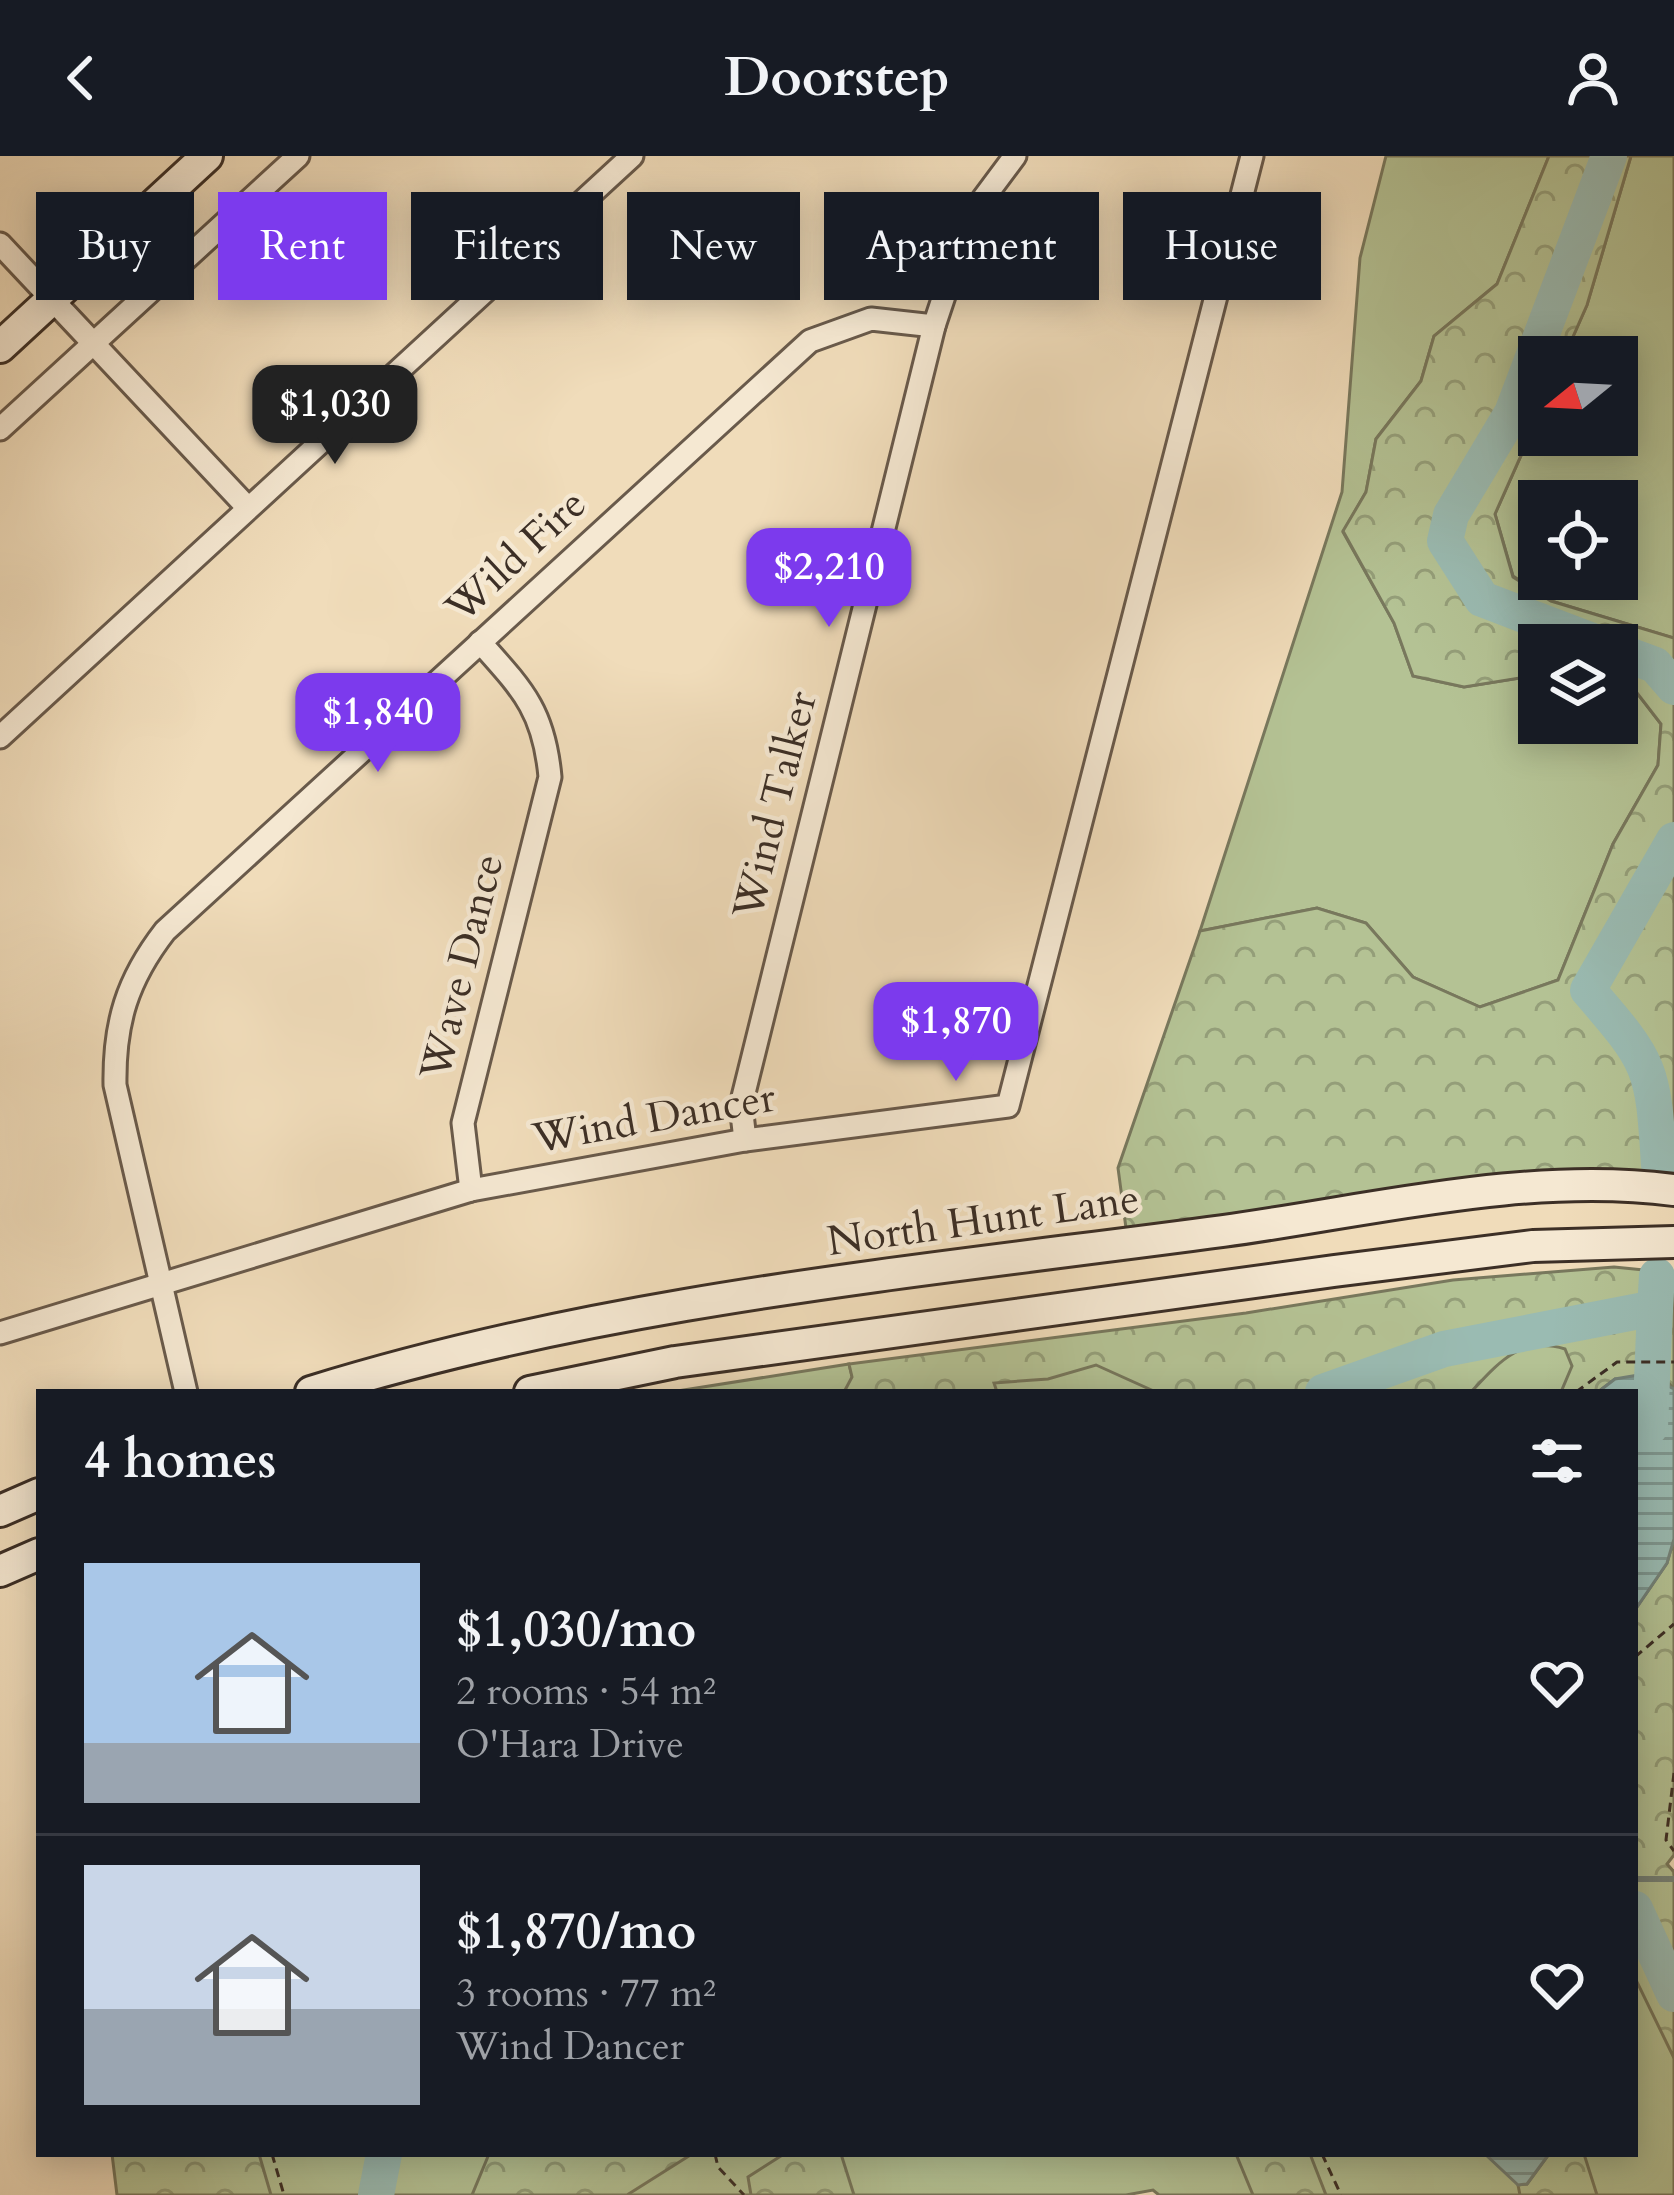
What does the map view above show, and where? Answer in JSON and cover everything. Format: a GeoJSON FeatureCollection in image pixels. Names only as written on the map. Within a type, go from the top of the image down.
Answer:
{"type":"FeatureCollection","features":[{"type":"Feature","properties":{"kind":"main road"},"geometry":{"type":"LineString","coordinates":[[0,347],[207,156]]}},
{"type":"Feature","properties":{"kind":"main road","name":"North Hunt Lane"},"geometry":{"type":"LineString","coordinates":[[322,1389],[545,1329],[747,1296],[1543,1186],[1674,1190]]}},
{"type":"Feature","properties":{"kind":"main road"},"geometry":{"type":"LineString","coordinates":[[546,1389],[754,1351],[1533,1246],[1674,1242]]}},
{"type":"Feature","properties":{"kind":"main road"},"geometry":{"type":"LineString","coordinates":[[747,1296],[754,1351]]}},
{"type":"Feature","properties":{"kind":"main road"},"geometry":{"type":"LineString","coordinates":[[0,1511],[36,1495]]}},
{"type":"Feature","properties":{"kind":"main road"},"geometry":{"type":"LineString","coordinates":[[0,1571],[36,1554]]}},
{"type":"Feature","properties":{"kind":"street"},"geometry":{"type":"LineString","coordinates":[[0,429],[298,156]]}},
{"type":"Feature","properties":{"kind":"street"},"geometry":{"type":"LineString","coordinates":[[0,737],[632,156]]}},
{"type":"Feature","properties":{"kind":"street","name":"Wind Talker"},"geometry":{"type":"LineString","coordinates":[[745,1140],[741,1105],[934,326],[971,215],[1015,156]]}},
{"type":"Feature","properties":{"kind":"street","name":"Wind Dancer"},"geometry":{"type":"LineString","coordinates":[[0,1333],[471,1190],[745,1140],[1008,1106],[1252,156]]}},
{"type":"Feature","properties":{"kind":"street"},"geometry":{"type":"LineString","coordinates":[[0,244],[248,508]]}},
{"type":"Feature","properties":{"kind":"street","name":"Wild Fire"},"geometry":{"type":"LineString","coordinates":[[185,1389],[156,1283],[115,1084],[115,1041],[124,997],[141,962],[165,931],[810,341],[871,319],[934,326]]}},
{"type":"Feature","properties":{"kind":"street","name":"Wave Dance"},"geometry":{"type":"LineString","coordinates":[[471,1190],[463,1123],[550,777],[546,730],[527,695],[481,642]]}},
{"type":"Feature","properties":{"kind":"path"},"geometry":{"type":"LineString","coordinates":[[1580,1389],[1617,1362],[1674,1362]]}},
{"type":"Feature","properties":{"kind":"path"},"geometry":{"type":"LineString","coordinates":[[1638,1655],[1674,1624]]}},
{"type":"Feature","properties":{"kind":"path"},"geometry":{"type":"LineString","coordinates":[[1674,1773],[1666,1840],[1674,1851]]}},
{"type":"Feature","properties":{"kind":"path"},"geometry":{"type":"LineString","coordinates":[[273,2157],[284,2195]]}},
{"type":"Feature","properties":{"kind":"path"},"geometry":{"type":"LineString","coordinates":[[716,2157],[718,2167],[744,2195]]}},
{"type":"Feature","properties":{"kind":"path"},"geometry":{"type":"LineString","coordinates":[[1323,2157],[1341,2195]]}},
{"type":"Feature","properties":{"kind":"green space"},"geometry":{"type":"Polygon","coordinates":[[[1386,156],[1549,156],[1497,284],[1434,336],[1421,381],[1376,439],[1366,492],[1343,532],[1394,623],[1413,676],[1464,687],[1518,678],[1518,744],[1638,744],[1638,694],[1661,724],[1658,765],[1613,844],[1558,980],[1480,1007],[1413,977],[1366,923],[1317,908],[1200,931],[1342,492],[1360,258],[1386,156]]]}},
{"type":"Feature","properties":{"kind":"green space"},"geometry":{"type":"Polygon","coordinates":[[[1549,156],[1631,156],[1573,336],[1518,336],[1521,456],[1495,514],[1513,577],[1518,580],[1518,600],[1549,600],[1627,624],[1518,624],[1518,678],[1464,687],[1413,676],[1394,623],[1343,531],[1366,492],[1376,439],[1421,381],[1434,336],[1497,284],[1549,156]]]}},
{"type":"Feature","properties":{"kind":"green space"},"geometry":{"type":"Polygon","coordinates":[[[1631,156],[1674,156],[1674,638],[1549,600],[1638,600],[1638,480],[1518,480],[1518,579],[1513,576],[1495,514],[1521,456],[1638,456],[1638,336],[1573,336],[1631,156]]]}},
{"type":"Feature","properties":{"kind":"green space"},"geometry":{"type":"Polygon","coordinates":[[[1638,627],[1674,638],[1674,1175],[1551,1171],[1126,1228],[1118,1168],[1200,931],[1317,908],[1366,923],[1413,977],[1480,1007],[1558,980],[1613,844],[1658,765],[1661,724],[1638,694],[1638,627]]]}},
{"type":"Feature","properties":{"kind":"green space"},"geometry":{"type":"Polygon","coordinates":[[[1614,1267],[1674,1273],[1674,1389],[1666,1380],[1615,1379],[1602,1389],[1562,1389],[1572,1366],[1565,1349],[1536,1346],[1512,1354],[1474,1389],[1149,1389],[1096,1365],[1048,1379],[994,1383],[996,1389],[846,1389],[852,1377],[849,1364],[1246,1313],[1453,1280],[1614,1267]]]}},
{"type":"Feature","properties":{"kind":"green space"},"geometry":{"type":"Polygon","coordinates":[[[1674,1285],[1674,1644],[1644,1839],[1674,1872],[1674,2195],[1159,2195],[1153,2190],[1126,2195],[126,2195],[120,2157],[1638,2157],[1638,1389],[690,1389],[849,1364],[852,1376],[1674,1285]]]}},
{"type":"Feature","properties":{"kind":"green space"},"geometry":{"type":"Polygon","coordinates":[[[1674,1539],[1674,1855],[1667,1864],[1674,1872],[1674,2058],[1638,1984],[1638,1606],[1667,1563],[1674,1539]]]}},
{"type":"Feature","properties":{"kind":"green space"},"geometry":{"type":"Polygon","coordinates":[[[112,2157],[260,2157],[271,2195],[117,2195],[112,2157]]]}},
{"type":"Feature","properties":{"kind":"green space"},"geometry":{"type":"Polygon","coordinates":[[[488,2157],[687,2157],[627,2195],[472,2195],[488,2157]]]}},
{"type":"Feature","properties":{"kind":"green space"},"geometry":{"type":"Polygon","coordinates":[[[779,2157],[842,2157],[854,2195],[751,2195],[748,2177],[779,2157]]]}},
{"type":"Feature","properties":{"kind":"green space"},"geometry":{"type":"Polygon","coordinates":[[[1237,2157],[1311,2157],[1326,2195],[1253,2195],[1237,2157]]]}},
{"type":"Feature","properties":{"kind":"green space"},"geometry":{"type":"Polygon","coordinates":[[[1547,2157],[1585,2157],[1597,2195],[1520,2195],[1518,2185],[1527,2184],[1547,2157]]]}},
{"type":"Feature","properties":{"kind":"water"},"geometry":{"type":"Polygon","coordinates":[[[1644,1374],[1674,1389],[1674,1539],[1667,1563],[1638,1606],[1638,1389],[1602,1389],[1615,1379],[1644,1374]]]}},
{"type":"Feature","properties":{"kind":"water"},"geometry":{"type":"Polygon","coordinates":[[[1488,2157],[1547,2157],[1527,2184],[1518,2185],[1488,2157]]]}},
{"type":"Feature","properties":{"kind":"waterway"},"geometry":{"type":"LineString","coordinates":[[1548,624],[1482,599],[1445,541],[1451,515],[1512,413],[1609,156]]}},
{"type":"Feature","properties":{"kind":"waterway"},"geometry":{"type":"LineString","coordinates":[[1638,659],[1655,665],[1674,687]]}},
{"type":"Feature","properties":{"kind":"waterway"},"geometry":{"type":"LineString","coordinates":[[1659,1165],[1645,1068],[1588,990],[1674,840]]}},
{"type":"Feature","properties":{"kind":"waterway"},"geometry":{"type":"LineString","coordinates":[[1331,1389],[1444,1349],[1655,1308],[1657,1276]]}},
{"type":"Feature","properties":{"kind":"waterway"},"geometry":{"type":"LineString","coordinates":[[1650,1427],[1655,1308]]}},
{"type":"Feature","properties":{"kind":"waterway"},"geometry":{"type":"LineString","coordinates":[[1638,1879],[1674,1879]]}},
{"type":"Feature","properties":{"kind":"waterway"},"geometry":{"type":"LineString","coordinates":[[1638,1916],[1674,1994]]}},
{"type":"Feature","properties":{"kind":"waterway"},"geometry":{"type":"LineString","coordinates":[[376,2195],[383,2157]]}}]}
